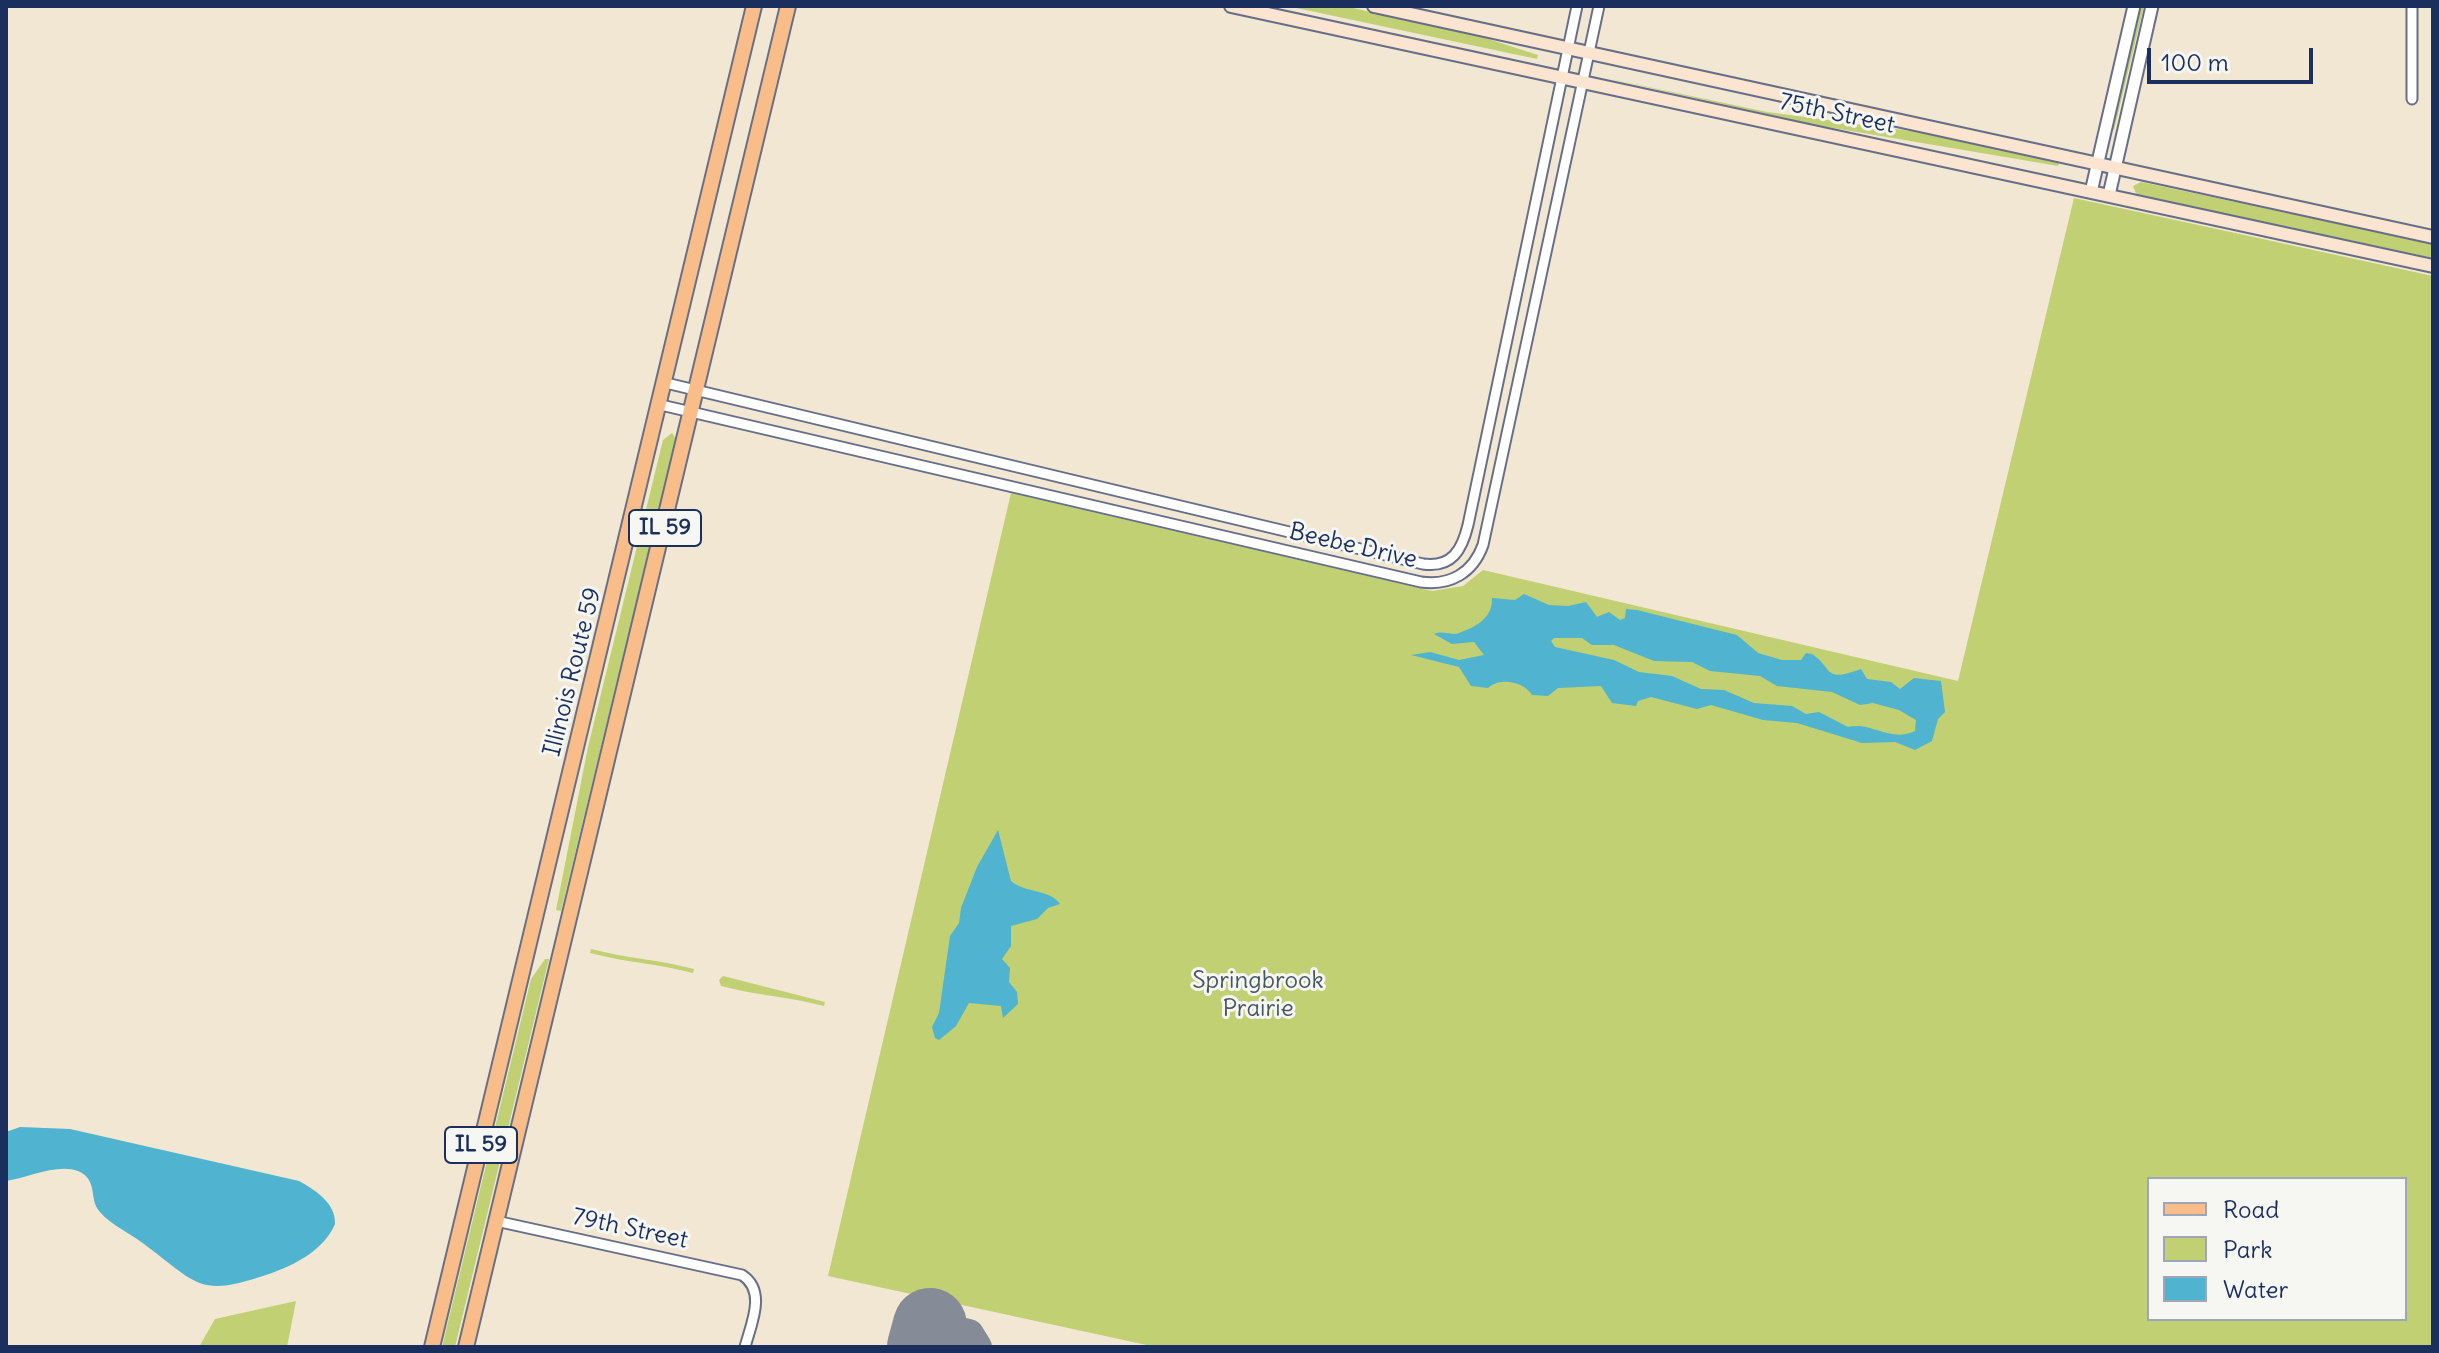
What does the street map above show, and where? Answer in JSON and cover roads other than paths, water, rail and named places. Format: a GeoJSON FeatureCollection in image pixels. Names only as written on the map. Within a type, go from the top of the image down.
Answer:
{"type":"FeatureCollection","features":[{"type":"Feature","properties":{"kind":"main road","name":"Illinois Route 59"},"geometry":{"type":"LineString","coordinates":[[432,1347],[661,405],[754,6]]}},
{"type":"Feature","properties":{"kind":"main road","name":"IL 59"},"geometry":{"type":"LineString","coordinates":[[466,1347],[788,6]]}},
{"type":"Feature","properties":{"kind":"main road","name":"75th Street"},"geometry":{"type":"LineString","coordinates":[[1231,6],[2433,266]]}},
{"type":"Feature","properties":{"kind":"main road","name":"75th Street"},"geometry":{"type":"LineString","coordinates":[[1374,6],[2433,237]]}},
{"type":"Feature","properties":{"kind":"street","name":"Beebe Drive"},"geometry":{"type":"LineString","coordinates":[[666,383],[1423,564],[1446,562],[1462,546],[1468,525],[1577,6]]}},
{"type":"Feature","properties":{"kind":"street","name":"Beebe Drive"},"geometry":{"type":"LineString","coordinates":[[661,405],[1421,582],[1451,581],[1471,566],[1483,545],[1599,6]]}},
{"type":"Feature","properties":{"kind":"street"},"geometry":{"type":"LineString","coordinates":[[2091,192],[2134,6]]}},
{"type":"Feature","properties":{"kind":"street"},"geometry":{"type":"LineString","coordinates":[[2109,195],[2152,6]]}},
{"type":"Feature","properties":{"kind":"street"},"geometry":{"type":"LineString","coordinates":[[2412,6],[2412,99]]}},
{"type":"Feature","properties":{"kind":"street","name":"79th Street"},"geometry":{"type":"LineString","coordinates":[[496,1221],[730,1270],[752,1283],[756,1300],[745,1347]]}},
{"type":"Feature","properties":{"kind":"water"},"geometry":{"type":"Polygon","coordinates":[[[1524,594],[1549,605],[1568,606],[1586,602],[1597,617],[1609,612],[1620,620],[1625,618],[1626,609],[1637,610],[1737,635],[1758,653],[1782,660],[1801,660],[1806,653],[1812,654],[1835,674],[1861,669],[1867,679],[1891,682],[1900,689],[1914,678],[1941,681],[1945,712],[1938,719],[1932,741],[1915,750],[1895,742],[1862,743],[1797,723],[1763,720],[1711,705],[1697,709],[1651,697],[1638,701],[1636,706],[1612,703],[1601,686],[1558,688],[1548,696],[1532,695],[1523,686],[1511,682],[1498,682],[1488,688],[1471,686],[1459,667],[1411,655],[1430,652],[1459,660],[1484,655],[1474,642],[1452,644],[1434,634],[1456,634],[1477,625],[1490,611],[1492,598],[1515,600],[1524,594]],[[1554,638],[1551,641],[1555,647],[1614,660],[1639,672],[1672,676],[1701,689],[1724,690],[1754,703],[1792,706],[1806,714],[1819,712],[1848,727],[1865,727],[1897,735],[1915,731],[1916,720],[1899,710],[1873,703],[1860,705],[1832,692],[1777,686],[1760,676],[1710,671],[1692,662],[1654,661],[1614,645],[1592,645],[1582,638],[1554,638]]]}},
{"type":"Feature","properties":{"kind":"water"},"geometry":{"type":"Polygon","coordinates":[[[998,830],[1011,881],[1050,896],[1060,904],[1048,908],[1037,919],[1011,926],[1011,946],[1002,959],[1010,968],[1009,982],[1017,992],[1018,1004],[1003,1018],[1001,1006],[969,1003],[956,1026],[939,1040],[935,1038],[932,1027],[939,1013],[950,936],[959,923],[961,908],[977,867],[998,830]]]}},
{"type":"Feature","properties":{"kind":"water"},"geometry":{"type":"Polygon","coordinates":[[[20,1127],[70,1129],[299,1181],[318,1193],[328,1204],[335,1224],[324,1242],[289,1266],[228,1285],[201,1283],[189,1278],[104,1217],[96,1207],[89,1179],[78,1171],[52,1170],[6,1181],[6,1132],[20,1127]]]}},
{"type":"Feature","properties":{"kind":"park label","name":"Springbrook Prairie"},"geometry":{"type":"Point","coordinates":[1258,995]}}]}
